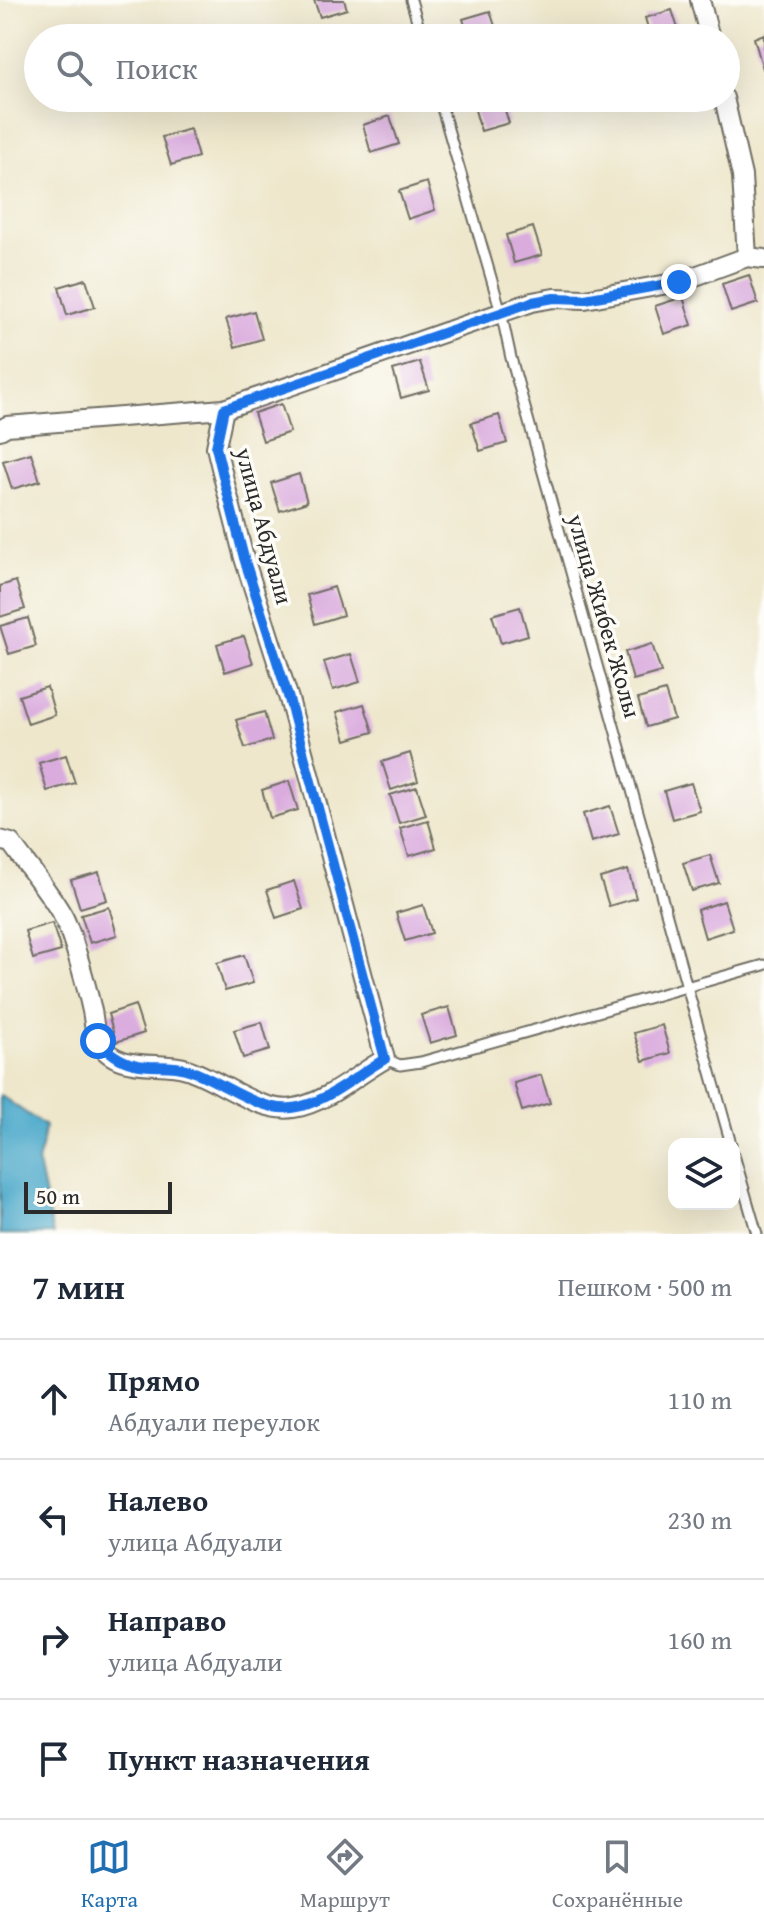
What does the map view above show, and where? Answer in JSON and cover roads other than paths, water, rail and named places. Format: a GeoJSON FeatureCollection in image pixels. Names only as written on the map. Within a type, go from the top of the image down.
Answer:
{"type":"FeatureCollection","features":[{"type":"Feature","properties":{"kind":"street"},"geometry":{"type":"LineString","coordinates":[[700,0],[706,24]]}},
{"type":"Feature","properties":{"kind":"street"},"geometry":{"type":"LineString","coordinates":[[0,430],[7,426],[224,409],[501,312],[554,298],[585,299],[679,282],[756,258],[727,112]]}},
{"type":"Feature","properties":{"kind":"street","name":"улица Абдуали"},"geometry":{"type":"LineString","coordinates":[[224,409],[216,447],[244,558],[289,699],[385,1059]]}},
{"type":"Feature","properties":{"kind":"street"},"geometry":{"type":"LineString","coordinates":[[0,840],[11,843],[64,918],[98,1041],[112,1055],[134,1065],[169,1065],[187,1069],[267,1107],[294,1108],[325,1096],[385,1059]]}},
{"type":"Feature","properties":{"kind":"lane"},"geometry":{"type":"LineString","coordinates":[[411,0],[418,24]]}},
{"type":"Feature","properties":{"kind":"lane","name":"улица Жибек Жолы"},"geometry":{"type":"LineString","coordinates":[[443,112],[729,1138]]}},
{"type":"Feature","properties":{"kind":"lane"},"geometry":{"type":"LineString","coordinates":[[385,1059],[400,1065],[421,1062],[764,965]]}},
{"type":"Feature","properties":{"kind":"lane"},"geometry":{"type":"LineString","coordinates":[[740,1176],[757,1234]]}},
{"type":"Feature","properties":{"kind":"water"},"geometry":{"type":"Polygon","coordinates":[[[0,1095],[45,1126],[38,1164],[53,1234],[0,1234],[0,1095]]]}}]}
